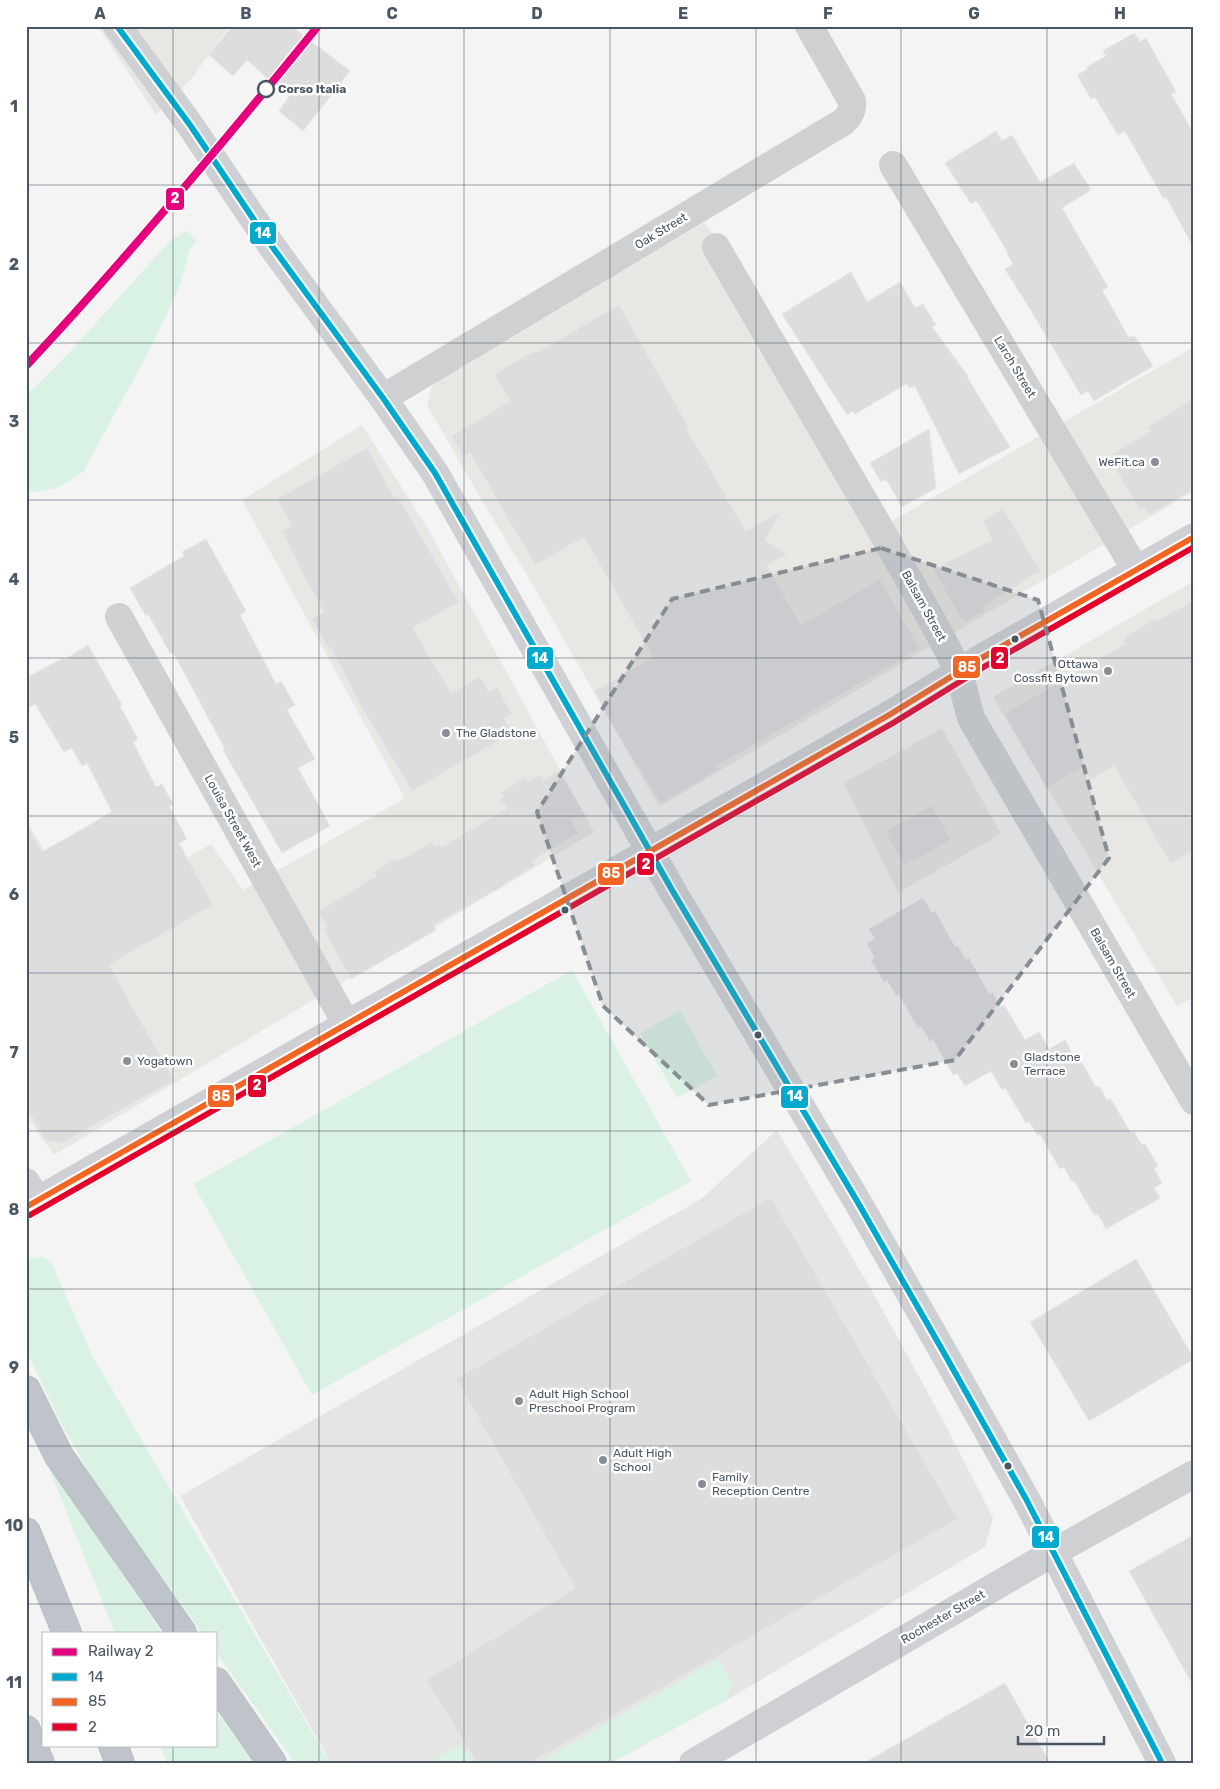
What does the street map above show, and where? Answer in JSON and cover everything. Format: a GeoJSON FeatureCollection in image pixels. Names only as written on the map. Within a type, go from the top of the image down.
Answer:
{"type":"FeatureCollection","features":[{"type":"Feature","properties":{"kind":"highway"},"geometry":{"type":"LineString","coordinates":[[26,1390],[59,1456],[181,1632]]}},
{"type":"Feature","properties":{"kind":"highway"},"geometry":{"type":"LineString","coordinates":[[26,1532],[67,1632]]}},
{"type":"Feature","properties":{"kind":"highway"},"geometry":{"type":"LineString","coordinates":[[218,1685],[272,1763]]}},
{"type":"Feature","properties":{"kind":"highway"},"geometry":{"type":"LineString","coordinates":[[26,1730],[40,1763]]}},
{"type":"Feature","properties":{"kind":"highway"},"geometry":{"type":"LineString","coordinates":[[113,1746],[120,1763]]}},
{"type":"Feature","properties":{"kind":"main road"},"geometry":{"type":"LineString","coordinates":[[117,26],[190,125],[272,245],[435,473],[651,851],[935,1336],[1054,1552],[1162,1763]]}},
{"type":"Feature","properties":{"kind":"main road"},"geometry":{"type":"LineString","coordinates":[[30,1196],[347,1025],[889,715],[959,672],[1194,537]]}},
{"type":"Feature","properties":{"kind":"main road","name":"Rochester Street"},"geometry":{"type":"LineString","coordinates":[[693,1763],[1054,1552]]}},
{"type":"Feature","properties":{"kind":"street","name":"Oak Street"},"geometry":{"type":"LineString","coordinates":[[383,398],[843,122],[853,108],[852,101],[809,26]]}},
{"type":"Feature","properties":{"kind":"street","name":"Larch Street"},"geometry":{"type":"LineString","coordinates":[[893,165],[1136,570]]}},
{"type":"Feature","properties":{"kind":"street","name":"Balsam Street"},"geometry":{"type":"LineString","coordinates":[[716,247],[878,525],[959,672],[971,718],[1194,1101]]}},
{"type":"Feature","properties":{"kind":"street","name":"Louisa Street West"},"geometry":{"type":"LineString","coordinates":[[119,618],[347,1025]]}},
{"type":"Feature","properties":{"kind":"street","name":"Rochester Street"},"geometry":{"type":"LineString","coordinates":[[1054,1552],[1194,1474]]}},
{"type":"Feature","properties":{"kind":"highlighted area"},"geometry":{"type":"Polygon","coordinates":[[[881,548],[1038,600],[1109,858],[955,1060],[709,1105],[603,1006],[537,812],[672,599],[881,548]]]}},
{"type":"Feature","properties":{"kind":"shaded area"},"geometry":{"type":"Polygon","coordinates":[[[98,26],[230,26],[191,79],[156,115],[98,26]]]}},
{"type":"Feature","properties":{"kind":"shaded area"},"geometry":{"type":"Polygon","coordinates":[[[705,222],[885,525],[1194,347],[1194,491],[659,807],[537,592],[427,405],[433,380],[705,222]]]}},
{"type":"Feature","properties":{"kind":"shaded area"},"geometry":{"type":"Polygon","coordinates":[[[362,425],[427,527],[594,832],[54,1155],[26,1116],[26,820],[84,918],[211,844],[243,890],[405,798],[242,500],[362,425]]]}},
{"type":"Feature","properties":{"kind":"shaded area"},"geometry":{"type":"Polygon","coordinates":[[[1194,581],[1194,997],[1177,1006],[993,697],[1194,581]]]}},
{"type":"Feature","properties":{"kind":"shaded area"},"geometry":{"type":"Polygon","coordinates":[[[942,728],[1001,834],[898,893],[844,783],[942,728]]]}},
{"type":"Feature","properties":{"kind":"shaded area","name":"Adult High School"},"geometry":{"type":"Polygon","coordinates":[[[777,1130],[871,1289],[945,1424],[993,1518],[985,1547],[725,1701],[611,1763],[331,1763],[180,1496],[701,1199],[777,1130]]]}},
{"type":"Feature","properties":{"kind":"green space"},"geometry":{"type":"Polygon","coordinates":[[[186,231],[197,240],[189,250],[180,285],[150,349],[83,472],[58,488],[26,493],[26,395],[57,366],[170,241],[186,231]]]}},
{"type":"Feature","properties":{"kind":"green space"},"geometry":{"type":"Polygon","coordinates":[[[572,970],[691,1181],[312,1395],[193,1184],[572,970]]]}},
{"type":"Feature","properties":{"kind":"green space"},"geometry":{"type":"Polygon","coordinates":[[[680,1011],[717,1076],[677,1098],[640,1033],[680,1011]]]}},
{"type":"Feature","properties":{"kind":"green space"},"geometry":{"type":"Polygon","coordinates":[[[43,1257],[51,1262],[92,1355],[330,1763],[295,1763],[218,1655],[218,1632],[201,1632],[105,1499],[63,1427],[26,1351],[26,1262],[34,1258],[43,1257]]]}},
{"type":"Feature","properties":{"kind":"green space"},"geometry":{"type":"Polygon","coordinates":[[[56,1469],[117,1567],[161,1632],[115,1632],[50,1471],[56,1469]]]}},
{"type":"Feature","properties":{"kind":"green space"},"geometry":{"type":"Polygon","coordinates":[[[718,1659],[733,1683],[725,1701],[611,1763],[538,1763],[718,1659]]]}},
{"type":"Feature","properties":{"kind":"green space"},"geometry":{"type":"Polygon","coordinates":[[[218,1714],[253,1763],[167,1763],[160,1746],[218,1746],[218,1714]]]}},
{"type":"Feature","properties":{"kind":"green space"},"geometry":{"type":"Polygon","coordinates":[[[461,1744],[473,1763],[428,1763],[461,1744]]]}},
{"type":"Feature","properties":{"kind":"building"},"geometry":{"type":"Polygon","coordinates":[[[232,26],[291,26],[350,71],[303,131],[279,111],[289,97],[247,60],[233,76],[209,55],[232,26]]]}},
{"type":"Feature","properties":{"kind":"building"},"geometry":{"type":"Polygon","coordinates":[[[1134,33],[1140,42],[1146,38],[1176,92],[1171,94],[1194,134],[1194,248],[1166,197],[1164,199],[1125,131],[1118,135],[1095,97],[1091,99],[1077,75],[1106,56],[1103,51],[1134,33]]]}},
{"type":"Feature","properties":{"kind":"building"},"geometry":{"type":"Polygon","coordinates":[[[996,131],[1002,141],[1012,135],[1040,182],[1074,163],[1091,190],[1062,208],[1108,287],[1102,290],[1129,338],[1134,335],[1153,366],[1094,401],[1088,391],[1081,395],[1005,269],[1013,264],[1008,253],[978,203],[976,201],[971,204],[945,163],[996,131]]]}},
{"type":"Feature","properties":{"kind":"building"},"geometry":{"type":"Polygon","coordinates":[[[851,272],[867,302],[900,282],[915,308],[923,304],[936,325],[932,327],[968,376],[1010,447],[959,474],[915,386],[909,388],[906,384],[855,414],[853,411],[847,415],[782,314],[851,272]]]}},
{"type":"Feature","properties":{"kind":"building"},"geometry":{"type":"Polygon","coordinates":[[[619,305],[746,531],[780,512],[765,540],[787,554],[767,566],[801,625],[880,579],[920,649],[717,766],[719,769],[661,804],[620,738],[594,691],[653,657],[584,537],[535,565],[470,453],[464,457],[451,436],[510,401],[494,374],[534,351],[536,353],[619,305]]]}},
{"type":"Feature","properties":{"kind":"building"},"geometry":{"type":"Polygon","coordinates":[[[1194,399],[1194,489],[1149,515],[1144,507],[1140,510],[1112,463],[1116,460],[1112,454],[1150,431],[1147,427],[1194,399]]]}},
{"type":"Feature","properties":{"kind":"building"},"geometry":{"type":"Polygon","coordinates":[[[929,429],[936,488],[902,507],[886,479],[881,482],[870,463],[929,429]]]}},
{"type":"Feature","properties":{"kind":"building"},"geometry":{"type":"Polygon","coordinates":[[[367,448],[395,498],[398,496],[459,602],[413,628],[451,693],[480,676],[489,692],[497,687],[512,714],[504,719],[512,733],[412,791],[312,619],[324,612],[299,568],[282,531],[292,526],[277,499],[367,448]]]}},
{"type":"Feature","properties":{"kind":"building"},"geometry":{"type":"Polygon","coordinates":[[[1003,508],[1041,571],[985,605],[983,607],[985,611],[965,622],[963,618],[961,619],[933,569],[992,540],[983,520],[1003,508]]]}},
{"type":"Feature","properties":{"kind":"building"},"geometry":{"type":"Polygon","coordinates":[[[206,539],[246,611],[240,615],[276,684],[281,681],[295,705],[287,710],[315,759],[298,768],[330,826],[282,853],[223,750],[225,749],[173,652],[170,653],[148,614],[146,616],[130,588],[184,556],[182,552],[206,539]]]}},
{"type":"Feature","properties":{"kind":"building"},"geometry":{"type":"Polygon","coordinates":[[[1194,600],[1194,850],[1171,864],[1114,766],[1090,780],[1083,767],[1047,788],[1004,714],[1125,644],[1124,637],[1194,600]]]}},
{"type":"Feature","properties":{"kind":"building"},"geometry":{"type":"Polygon","coordinates":[[[88,645],[122,705],[120,706],[138,739],[133,742],[156,787],[162,784],[173,804],[169,806],[187,839],[179,843],[213,905],[109,965],[174,1080],[62,1143],[45,1140],[26,1106],[26,824],[42,852],[112,812],[87,763],[82,766],[72,748],[64,752],[35,704],[26,709],[26,678],[63,658],[64,660],[88,645]]]}},
{"type":"Feature","properties":{"kind":"building"},"geometry":{"type":"Polygon","coordinates":[[[559,771],[586,817],[570,819],[579,833],[532,861],[535,866],[505,885],[433,925],[436,930],[351,979],[323,929],[327,926],[318,912],[376,876],[374,872],[396,858],[398,861],[432,842],[435,846],[440,844],[442,847],[507,808],[500,799],[504,797],[501,792],[526,777],[528,781],[541,774],[544,780],[559,771]]]}},
{"type":"Feature","properties":{"kind":"building"},"geometry":{"type":"Polygon","coordinates":[[[932,805],[951,840],[904,866],[885,831],[932,805]]]}},
{"type":"Feature","properties":{"kind":"building","name":"Gladstone Terrace"},"geometry":{"type":"Polygon","coordinates":[[[923,898],[932,913],[935,911],[955,947],[958,946],[966,960],[969,958],[989,994],[992,992],[1001,1007],[1004,1005],[1025,1040],[1039,1032],[1049,1049],[1065,1040],[1073,1055],[1076,1053],[1096,1087],[1099,1086],[1107,1100],[1110,1098],[1131,1133],[1134,1132],[1142,1145],[1145,1144],[1158,1166],[1154,1168],[1162,1183],[1154,1188],[1160,1198],[1106,1229],[1098,1214],[1094,1215],[1074,1180],[1072,1182],[1064,1167],[1060,1169],[1040,1134],[1038,1136],[1029,1121],[1026,1123],[1005,1088],[1002,1090],[991,1071],[965,1086],[957,1073],[953,1075],[933,1039],[930,1041],[921,1026],[918,1028],[899,994],[896,995],[887,980],[884,982],[871,960],[875,958],[867,944],[875,939],[869,929],[923,898]]]}},
{"type":"Feature","properties":{"kind":"building"},"geometry":{"type":"Polygon","coordinates":[[[771,1197],[958,1519],[530,1763],[477,1763],[426,1680],[575,1588],[456,1379],[771,1197]]]}},
{"type":"Feature","properties":{"kind":"building"},"geometry":{"type":"Polygon","coordinates":[[[1136,1259],[1194,1359],[1089,1421],[1030,1322],[1136,1259]]]}},
{"type":"Feature","properties":{"kind":"building"},"geometry":{"type":"Polygon","coordinates":[[[1194,1535],[1194,1687],[1129,1571],[1194,1535]]]}},
{"type":"Feature","properties":{"kind":"building"},"geometry":{"type":"Polygon","coordinates":[[[1005,1683],[1050,1763],[864,1763],[1005,1683]]]}},
{"type":"Feature","properties":{"kind":"rail line","name":"2"},"geometry":{"type":"LineString","coordinates":[[26,366],[175,199],[318,26]]}},
{"type":"Feature","properties":{"kind":"transit line","name":"14"},"geometry":{"type":"LineString","coordinates":[[117,26],[190,125],[271,245],[383,398],[435,473],[672,890],[857,1201],[944,1353],[1026,1499],[1162,1763]]}},
{"type":"Feature","properties":{"kind":"transit line","name":"85"},"geometry":{"type":"LineString","coordinates":[[26,1207],[889,715],[983,657],[1194,537]]}},
{"type":"Feature","properties":{"kind":"transit line","name":"2"},"geometry":{"type":"LineString","coordinates":[[30,1215],[893,723],[987,665],[1194,547]]}},
{"type":"Feature","properties":{"kind":"place","name":"Corso Italia"},"geometry":{"type":"Point","coordinates":[266,89]}},
{"type":"Feature","properties":{"kind":"place","name":"WeFit.ca"},"geometry":{"type":"Point","coordinates":[1155,462]}},
{"type":"Feature","properties":{"kind":"place","name":"Ottawa Cossfit Bytown"},"geometry":{"type":"Point","coordinates":[1108,671]}},
{"type":"Feature","properties":{"kind":"place","name":"The Gladstone"},"geometry":{"type":"Point","coordinates":[446,733]}},
{"type":"Feature","properties":{"kind":"place","name":"Yogatown"},"geometry":{"type":"Point","coordinates":[127,1061]}},
{"type":"Feature","properties":{"kind":"place","name":"Gladstone Terrace"},"geometry":{"type":"Point","coordinates":[1014,1064]}},
{"type":"Feature","properties":{"kind":"place","name":"Adult High School Preschool Program"},"geometry":{"type":"Point","coordinates":[519,1401]}},
{"type":"Feature","properties":{"kind":"place","name":"Adult High School"},"geometry":{"type":"Point","coordinates":[603,1460]}},
{"type":"Feature","properties":{"kind":"place","name":"Family Reception Centre"},"geometry":{"type":"Point","coordinates":[702,1484]}}]}
